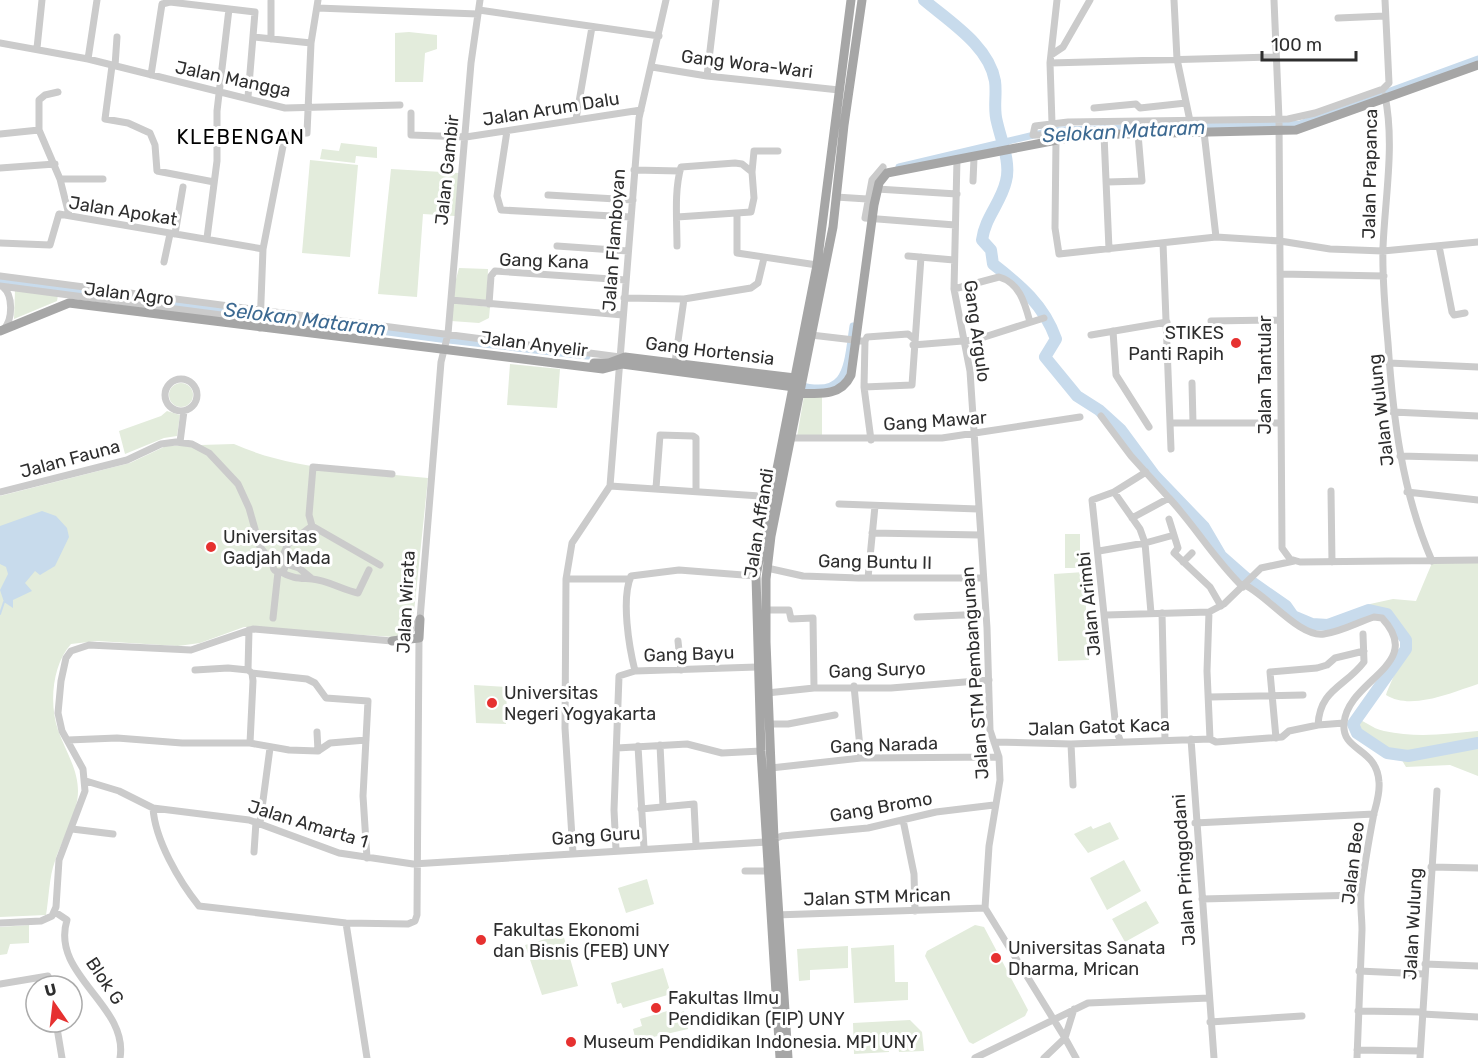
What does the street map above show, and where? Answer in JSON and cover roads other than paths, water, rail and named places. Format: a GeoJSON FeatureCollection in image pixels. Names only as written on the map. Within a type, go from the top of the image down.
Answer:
{"type":"FeatureCollection","features":[{"type":"Feature","properties":{"kind":"main road","name":"Jalan Affandi"},"geometry":{"type":"LineString","coordinates":[[775,915],[767,871],[771,768],[762,607],[756,576],[833,227],[832,196],[839,90],[851,0]]}},
{"type":"Feature","properties":{"kind":"main road","name":"Jalan Affandi"},"geometry":{"type":"LineString","coordinates":[[784,1056],[770,840],[761,751],[757,667],[775,497],[791,438],[817,265],[844,125],[862,0]]}},
{"type":"Feature","properties":{"kind":"main road"},"geometry":{"type":"LineString","coordinates":[[799,385],[833,392],[843,387],[851,375],[852,340],[869,218],[881,180],[890,172],[957,159],[987,156],[1083,135],[1204,132],[1279,126],[1302,129],[1338,110],[1384,93],[1478,65]]}},
{"type":"Feature","properties":{"kind":"main road","name":"Jalan Agro"},"geometry":{"type":"LineString","coordinates":[[1,331],[69,303],[261,317],[268,321],[446,341]]}},
{"type":"Feature","properties":{"kind":"main road","name":"Jalan Anyelir"},"geometry":{"type":"LineString","coordinates":[[446,341],[603,369],[619,360]]}},
{"type":"Feature","properties":{"kind":"main road","name":"Gang Hortensia"},"geometry":{"type":"LineString","coordinates":[[619,360],[799,385]]}},
{"type":"Feature","properties":{"kind":"main road","name":"Gang Hortensia"},"geometry":{"type":"LineString","coordinates":[[619,360],[675,362],[799,385]]}},
{"type":"Feature","properties":{"kind":"main road","name":"Jalan Wirata"},"geometry":{"type":"LineString","coordinates":[[419,638],[420,619]]}},
{"type":"Feature","properties":{"kind":"main road"},"geometry":{"type":"LineString","coordinates":[[392,641],[419,638]]}},
{"type":"Feature","properties":{"kind":"street"},"geometry":{"type":"LineString","coordinates":[[38,48],[42,0]]}},
{"type":"Feature","properties":{"kind":"street"},"geometry":{"type":"LineString","coordinates":[[88,59],[97,0]]}},
{"type":"Feature","properties":{"kind":"street","name":"Jalan Gambir"},"geometry":{"type":"LineString","coordinates":[[446,341],[480,0]]}},
{"type":"Feature","properties":{"kind":"street","name":"Jalan Flamboyan"},"geometry":{"type":"LineString","coordinates":[[610,486],[634,170],[641,110],[666,0]]}},
{"type":"Feature","properties":{"kind":"street"},"geometry":{"type":"LineString","coordinates":[[707,76],[716,0]]}},
{"type":"Feature","properties":{"kind":"street"},"geometry":{"type":"LineString","coordinates":[[1052,123],[1051,59],[1057,0]]}},
{"type":"Feature","properties":{"kind":"street"},"geometry":{"type":"LineString","coordinates":[[1051,59],[1063,47],[1090,0]]}},
{"type":"Feature","properties":{"kind":"street"},"geometry":{"type":"LineString","coordinates":[[1174,0],[1177,59],[1190,121]]}},
{"type":"Feature","properties":{"kind":"street","name":"Jalan Tantular"},"geometry":{"type":"LineString","coordinates":[[1274,0],[1279,126],[1280,538],[1285,554],[1294,561]]}},
{"type":"Feature","properties":{"kind":"street"},"geometry":{"type":"LineString","coordinates":[[1338,18],[1385,16],[1384,0]]}},
{"type":"Feature","properties":{"kind":"street"},"geometry":{"type":"LineString","coordinates":[[271,1],[271,39]]}},
{"type":"Feature","properties":{"kind":"street","name":"Jalan Mangga"},"geometry":{"type":"LineString","coordinates":[[151,75],[162,4],[170,2],[255,12],[253,37]]}},
{"type":"Feature","properties":{"kind":"street"},"geometry":{"type":"LineString","coordinates":[[261,317],[263,249],[284,141],[291,134],[308,133],[311,43],[317,4],[478,12],[659,36]]}},
{"type":"Feature","properties":{"kind":"street"},"geometry":{"type":"LineString","coordinates":[[207,238],[229,9]]}},
{"type":"Feature","properties":{"kind":"street","name":"Jalan Prapanca"},"geometry":{"type":"LineString","coordinates":[[1383,250],[1388,147],[1384,93],[1389,84],[1385,16]]}},
{"type":"Feature","properties":{"kind":"street"},"geometry":{"type":"LineString","coordinates":[[576,119],[592,27]]}},
{"type":"Feature","properties":{"kind":"street"},"geometry":{"type":"LineString","coordinates":[[117,37],[105,119],[128,123],[150,134],[155,146],[157,171],[214,182]]}},
{"type":"Feature","properties":{"kind":"street"},"geometry":{"type":"LineString","coordinates":[[248,97],[253,37],[311,43]]}},
{"type":"Feature","properties":{"kind":"street","name":"Jalan Mangga"},"geometry":{"type":"LineString","coordinates":[[0,44],[38,48],[88,59],[220,93],[248,97],[278,107],[400,105]]}},
{"type":"Feature","properties":{"kind":"street"},"geometry":{"type":"LineString","coordinates":[[1051,59],[1276,57]]}},
{"type":"Feature","properties":{"kind":"street","name":"Gang Wora-Wari"},"geometry":{"type":"LineString","coordinates":[[652,67],[707,76],[839,90]]}},
{"type":"Feature","properties":{"kind":"street"},"geometry":{"type":"LineString","coordinates":[[58,92],[45,95],[39,100],[39,130],[55,164],[69,215]]}},
{"type":"Feature","properties":{"kind":"street"},"geometry":{"type":"LineString","coordinates":[[1094,108],[1136,104],[1140,108],[1186,103]]}},
{"type":"Feature","properties":{"kind":"street","name":"Jalan Arum Dalu"},"geometry":{"type":"LineString","coordinates":[[411,114],[411,135],[466,137],[641,110]]}},
{"type":"Feature","properties":{"kind":"street"},"geometry":{"type":"LineString","coordinates":[[1279,126],[1190,121],[1052,123],[1035,126],[1032,133],[1052,135],[1056,141],[1054,228],[1059,254],[1216,237],[1280,241],[1330,249],[1383,250],[1478,242]]}},
{"type":"Feature","properties":{"kind":"street"},"geometry":{"type":"LineString","coordinates":[[0,134],[39,130]]}},
{"type":"Feature","properties":{"kind":"street"},"geometry":{"type":"LineString","coordinates":[[507,131],[497,196],[501,210],[631,217]]}},
{"type":"Feature","properties":{"kind":"street"},"geometry":{"type":"LineString","coordinates":[[1204,132],[1216,237]]}},
{"type":"Feature","properties":{"kind":"street"},"geometry":{"type":"LineString","coordinates":[[1107,182],[1142,181],[1138,134]]}},
{"type":"Feature","properties":{"kind":"street"},"geometry":{"type":"LineString","coordinates":[[1104,135],[1109,249]]}},
{"type":"Feature","properties":{"kind":"street"},"geometry":{"type":"LineString","coordinates":[[677,217],[751,212],[753,209],[754,151],[778,151]]}},
{"type":"Feature","properties":{"kind":"street"},"geometry":{"type":"LineString","coordinates":[[973,181],[974,158]]}},
{"type":"Feature","properties":{"kind":"street","name":"Gang Argulo"},"geometry":{"type":"LineString","coordinates":[[957,159],[954,289],[970,371],[972,436]]}},
{"type":"Feature","properties":{"kind":"street"},"geometry":{"type":"LineString","coordinates":[[677,246],[680,171],[684,165],[735,163],[742,164],[752,172]]}},
{"type":"Feature","properties":{"kind":"street"},"geometry":{"type":"LineString","coordinates":[[0,168],[55,164]]}},
{"type":"Feature","properties":{"kind":"street"},"geometry":{"type":"LineString","coordinates":[[883,167],[874,175],[867,199],[869,218],[955,225]]}},
{"type":"Feature","properties":{"kind":"street"},"geometry":{"type":"LineString","coordinates":[[634,170],[680,171]]}},
{"type":"Feature","properties":{"kind":"street"},"geometry":{"type":"LineString","coordinates":[[60,179],[103,179]]}},
{"type":"Feature","properties":{"kind":"street"},"geometry":{"type":"LineString","coordinates":[[164,262],[183,188]]}},
{"type":"Feature","properties":{"kind":"street"},"geometry":{"type":"LineString","coordinates":[[877,189],[957,194]]}},
{"type":"Feature","properties":{"kind":"street"},"geometry":{"type":"LineString","coordinates":[[548,195],[633,200]]}},
{"type":"Feature","properties":{"kind":"street"},"geometry":{"type":"LineString","coordinates":[[832,196],[867,199]]}},
{"type":"Feature","properties":{"kind":"street"},"geometry":{"type":"LineString","coordinates":[[737,213],[737,253],[817,265]]}},
{"type":"Feature","properties":{"kind":"street","name":"Jalan Apokat"},"geometry":{"type":"LineString","coordinates":[[0,243],[50,245],[59,214],[263,249]]}},
{"type":"Feature","properties":{"kind":"street"},"geometry":{"type":"LineString","coordinates":[[1162,243],[1171,449]]}},
{"type":"Feature","properties":{"kind":"street"},"geometry":{"type":"LineString","coordinates":[[557,246],[628,251]]}},
{"type":"Feature","properties":{"kind":"street"},"geometry":{"type":"LineString","coordinates":[[1438,246],[1452,312],[1454,315],[1465,313]]}},
{"type":"Feature","properties":{"kind":"street","name":"Jalan Wulung"},"geometry":{"type":"LineString","coordinates":[[1383,250],[1389,363],[1400,456],[1418,530],[1432,561]]}},
{"type":"Feature","properties":{"kind":"street"},"geometry":{"type":"LineString","coordinates":[[908,256],[954,260]]}},
{"type":"Feature","properties":{"kind":"street"},"geometry":{"type":"LineString","coordinates":[[864,387],[912,385],[913,341],[921,257]]}},
{"type":"Feature","properties":{"kind":"street"},"geometry":{"type":"LineString","coordinates":[[624,298],[684,299],[752,288],[759,279],[764,258]]}},
{"type":"Feature","properties":{"kind":"street","name":"Gang Kana"},"geometry":{"type":"LineString","coordinates":[[489,304],[491,276],[495,271],[626,280]]}},
{"type":"Feature","properties":{"kind":"street"},"geometry":{"type":"LineString","coordinates":[[1280,274],[1384,276]]}},
{"type":"Feature","properties":{"kind":"street"},"geometry":{"type":"LineString","coordinates":[[0,276],[261,317]]}},
{"type":"Feature","properties":{"kind":"street"},"geometry":{"type":"LineString","coordinates":[[954,289],[999,278],[1005,279],[1019,292],[1030,322]]}},
{"type":"Feature","properties":{"kind":"street"},"geometry":{"type":"LineString","coordinates":[[0,286],[619,360]]}},
{"type":"Feature","properties":{"kind":"street"},"geometry":{"type":"LineString","coordinates":[[0,286],[7,290],[10,298],[9,321],[1,331]]}},
{"type":"Feature","properties":{"kind":"street"},"geometry":{"type":"LineString","coordinates":[[675,362],[684,299]]}},
{"type":"Feature","properties":{"kind":"street"},"geometry":{"type":"LineString","coordinates":[[451,300],[623,315]]}},
{"type":"Feature","properties":{"kind":"street"},"geometry":{"type":"LineString","coordinates":[[913,341],[964,342],[1044,318]]}},
{"type":"Feature","properties":{"kind":"street"},"geometry":{"type":"LineString","coordinates":[[1211,321],[1280,320]]}},
{"type":"Feature","properties":{"kind":"street"},"geometry":{"type":"LineString","coordinates":[[1091,335],[1167,322]]}},
{"type":"Feature","properties":{"kind":"street"},"geometry":{"type":"LineString","coordinates":[[1113,331],[1116,375],[1149,427]]}},
{"type":"Feature","properties":{"kind":"street"},"geometry":{"type":"LineString","coordinates":[[871,440],[864,387],[865,341],[867,337],[908,334],[913,341]]}},
{"type":"Feature","properties":{"kind":"street"},"geometry":{"type":"LineString","coordinates":[[811,335],[865,341]]}},
{"type":"Feature","properties":{"kind":"street","name":"Jalan Wirata"},"geometry":{"type":"LineString","coordinates":[[420,619],[446,341]]}},
{"type":"Feature","properties":{"kind":"street"},"geometry":{"type":"LineString","coordinates":[[1389,363],[1478,367]]}},
{"type":"Feature","properties":{"kind":"street"},"geometry":{"type":"LineString","coordinates":[[184,411],[171,407],[166,398],[168,387],[180,379],[193,385],[197,394],[195,403],[184,411],[180,442],[209,453],[238,484],[249,508],[260,547],[285,568],[279,572],[273,618]]}},
{"type":"Feature","properties":{"kind":"street"},"geometry":{"type":"LineString","coordinates":[[1192,383],[1192,423]]}},
{"type":"Feature","properties":{"kind":"street"},"geometry":{"type":"LineString","coordinates":[[1394,412],[1478,416]]}},
{"type":"Feature","properties":{"kind":"street"},"geometry":{"type":"LineString","coordinates":[[1101,416],[1146,472],[1193,524],[1227,571],[1244,586],[1259,592],[1300,626],[1316,634],[1329,633],[1374,617],[1384,620],[1394,640],[1395,654],[1386,668],[1361,688],[1352,702],[1344,723],[1348,739],[1377,766],[1379,790],[1374,814]]}},
{"type":"Feature","properties":{"kind":"street","name":"Gang Mawar"},"geometry":{"type":"LineString","coordinates":[[791,438],[871,440],[972,436],[1080,417]]}},
{"type":"Feature","properties":{"kind":"street"},"geometry":{"type":"LineString","coordinates":[[1170,423],[1280,423]]}},
{"type":"Feature","properties":{"kind":"street"},"geometry":{"type":"LineString","coordinates":[[656,488],[660,435],[693,436],[696,438],[696,490]]}},
{"type":"Feature","properties":{"kind":"street","name":"Jalan STM Pembangunan"},"geometry":{"type":"LineString","coordinates":[[972,436],[986,614],[990,730],[996,749],[1000,780],[994,805],[985,908]]}},
{"type":"Feature","properties":{"kind":"street","name":"Jalan Fauna"},"geometry":{"type":"LineString","coordinates":[[0,492],[127,460],[156,446],[180,442]]}},
{"type":"Feature","properties":{"kind":"street"},"geometry":{"type":"LineString","coordinates":[[1400,456],[1478,458]]}},
{"type":"Feature","properties":{"kind":"street"},"geometry":{"type":"LineString","coordinates":[[380,565],[312,526],[309,515],[313,467],[392,474]]}},
{"type":"Feature","properties":{"kind":"street"},"geometry":{"type":"LineString","coordinates":[[1146,472],[1114,492],[1140,529],[1145,543],[1151,613]]}},
{"type":"Feature","properties":{"kind":"street"},"geometry":{"type":"LineString","coordinates":[[573,853],[565,728],[566,579],[572,543],[610,486],[775,497]]}},
{"type":"Feature","properties":{"kind":"street"},"geometry":{"type":"LineString","coordinates":[[1331,491],[1332,562]]}},
{"type":"Feature","properties":{"kind":"street","name":"Jalan Arimbi"},"geometry":{"type":"LineString","coordinates":[[1114,492],[1092,499],[1106,615],[1116,729],[1120,740]]}},
{"type":"Feature","properties":{"kind":"street"},"geometry":{"type":"LineString","coordinates":[[1407,492],[1478,500]]}},
{"type":"Feature","properties":{"kind":"street"},"geometry":{"type":"LineString","coordinates":[[1131,518],[1169,498]]}},
{"type":"Feature","properties":{"kind":"street"},"geometry":{"type":"LineString","coordinates":[[839,504],[978,509]]}},
{"type":"Feature","properties":{"kind":"street"},"geometry":{"type":"LineString","coordinates":[[868,578],[875,506]]}},
{"type":"Feature","properties":{"kind":"street"},"geometry":{"type":"LineString","coordinates":[[1168,519],[1178,548],[1174,553],[1210,587],[1221,606]]}},
{"type":"Feature","properties":{"kind":"street"},"geometry":{"type":"LineString","coordinates":[[311,578],[301,580],[274,570],[295,537],[312,526]]}},
{"type":"Feature","properties":{"kind":"street"},"geometry":{"type":"LineString","coordinates":[[872,532],[980,535]]}},
{"type":"Feature","properties":{"kind":"street"},"geometry":{"type":"LineString","coordinates":[[1099,550],[1145,543],[1174,535]]}},
{"type":"Feature","properties":{"kind":"street"},"geometry":{"type":"LineString","coordinates":[[1183,562],[1192,553]]}},
{"type":"Feature","properties":{"kind":"street"},"geometry":{"type":"LineString","coordinates":[[1106,615],[1209,612],[1221,606],[1268,566],[1294,561],[1478,560]]}},
{"type":"Feature","properties":{"kind":"street"},"geometry":{"type":"LineString","coordinates":[[280,562],[299,568],[311,578],[358,593],[369,570]]}},
{"type":"Feature","properties":{"kind":"street","name":"Gang Buntu II"},"geometry":{"type":"LineString","coordinates":[[767,568],[803,576],[983,578]]}},
{"type":"Feature","properties":{"kind":"street"},"geometry":{"type":"LineString","coordinates":[[635,671],[629,629],[630,579],[635,574],[679,570],[756,576]]}},
{"type":"Feature","properties":{"kind":"street"},"geometry":{"type":"LineString","coordinates":[[566,579],[630,579]]}},
{"type":"Feature","properties":{"kind":"street"},"geometry":{"type":"LineString","coordinates":[[762,607],[789,610],[791,619],[813,618],[814,688]]}},
{"type":"Feature","properties":{"kind":"street"},"geometry":{"type":"LineString","coordinates":[[1209,612],[1207,671],[1210,739]]}},
{"type":"Feature","properties":{"kind":"street"},"geometry":{"type":"LineString","coordinates":[[1162,613],[1165,740]]}},
{"type":"Feature","properties":{"kind":"street"},"geometry":{"type":"LineString","coordinates":[[917,617],[986,614]]}},
{"type":"Feature","properties":{"kind":"street"},"geometry":{"type":"LineString","coordinates":[[0,923],[41,921],[53,914],[57,869],[85,795],[86,781],[83,769],[62,731],[57,709],[64,666],[71,651],[89,645],[191,650],[249,630],[392,641],[406,636],[420,619]]}},
{"type":"Feature","properties":{"kind":"street"},"geometry":{"type":"LineString","coordinates":[[249,630],[253,720],[250,743]]}},
{"type":"Feature","properties":{"kind":"street"},"geometry":{"type":"LineString","coordinates":[[1318,725],[1325,698],[1363,664],[1363,634]]}},
{"type":"Feature","properties":{"kind":"street","name":"Jalan Wirata"},"geometry":{"type":"LineString","coordinates":[[346,923],[408,924],[415,921],[417,915],[419,638]]}},
{"type":"Feature","properties":{"kind":"street"},"geometry":{"type":"LineString","coordinates":[[678,641],[681,670]]}},
{"type":"Feature","properties":{"kind":"street"},"geometry":{"type":"LineString","coordinates":[[1275,738],[1270,672],[1317,668],[1327,665],[1335,658],[1364,651]]}},
{"type":"Feature","properties":{"kind":"street","name":"Gang Bayu"},"geometry":{"type":"LineString","coordinates":[[617,748],[617,679],[622,674],[635,671],[757,667]]}},
{"type":"Feature","properties":{"kind":"street"},"geometry":{"type":"LineString","coordinates":[[195,670],[228,668],[312,681],[330,699],[368,701],[363,796],[367,858]]}},
{"type":"Feature","properties":{"kind":"street","name":"Gang Suryo"},"geometry":{"type":"LineString","coordinates":[[767,693],[854,686],[891,688],[988,680]]}},
{"type":"Feature","properties":{"kind":"street"},"geometry":{"type":"LineString","coordinates":[[854,686],[861,758]]}},
{"type":"Feature","properties":{"kind":"street"},"geometry":{"type":"LineString","coordinates":[[1209,697],[1303,695]]}},
{"type":"Feature","properties":{"kind":"street"},"geometry":{"type":"LineString","coordinates":[[769,724],[788,724],[835,715]]}},
{"type":"Feature","properties":{"kind":"street","name":"Jalan Gatot Kaca"},"geometry":{"type":"LineString","coordinates":[[996,749],[1007,744],[1191,739],[1210,739],[1216,742],[1275,738],[1284,737],[1290,731],[1318,725],[1344,723]]}},
{"type":"Feature","properties":{"kind":"street"},"geometry":{"type":"LineString","coordinates":[[1105,742],[1116,729]]}},
{"type":"Feature","properties":{"kind":"street"},"geometry":{"type":"LineString","coordinates":[[317,732],[318,751]]}},
{"type":"Feature","properties":{"kind":"street"},"geometry":{"type":"LineString","coordinates":[[68,740],[117,738],[250,743],[270,748],[318,751],[330,743],[366,740]]}},
{"type":"Feature","properties":{"kind":"street","name":"Jalan Pringgodani"},"geometry":{"type":"LineString","coordinates":[[1191,739],[1195,823],[1214,1058]]}},
{"type":"Feature","properties":{"kind":"street"},"geometry":{"type":"LineString","coordinates":[[1071,744],[1073,785]]}},
{"type":"Feature","properties":{"kind":"street"},"geometry":{"type":"LineString","coordinates":[[660,745],[663,806]]}},
{"type":"Feature","properties":{"kind":"street"},"geometry":{"type":"LineString","coordinates":[[616,850],[617,748],[696,745],[722,753],[761,751]]}},
{"type":"Feature","properties":{"kind":"street"},"geometry":{"type":"LineString","coordinates":[[638,746],[644,848]]}},
{"type":"Feature","properties":{"kind":"street"},"geometry":{"type":"LineString","coordinates":[[254,852],[270,748]]}},
{"type":"Feature","properties":{"kind":"street","name":"Gang Narada"},"geometry":{"type":"LineString","coordinates":[[771,768],[861,758],[996,749]]}},
{"type":"Feature","properties":{"kind":"street","name":"Jalan Amarta 1"},"geometry":{"type":"LineString","coordinates":[[86,781],[119,791],[153,808],[258,823],[323,848],[367,858],[419,864]]}},
{"type":"Feature","properties":{"kind":"street","name":"Jalan Wulung"},"geometry":{"type":"LineString","coordinates":[[1420,1054],[1437,791]]}},
{"type":"Feature","properties":{"kind":"street"},"geometry":{"type":"LineString","coordinates":[[641,809],[694,804],[696,845]]}},
{"type":"Feature","properties":{"kind":"street","name":"Gang Bromo"},"geometry":{"type":"LineString","coordinates":[[770,840],[868,828],[936,812],[994,805]]}},
{"type":"Feature","properties":{"kind":"street"},"geometry":{"type":"LineString","coordinates":[[153,808],[154,825],[160,840],[199,906],[346,923],[366,1058]]}},
{"type":"Feature","properties":{"kind":"street","name":"Jalan Beo"},"geometry":{"type":"LineString","coordinates":[[1195,823],[1374,814],[1361,895],[1357,1055]]}},
{"type":"Feature","properties":{"kind":"street"},"geometry":{"type":"LineString","coordinates":[[903,820],[914,874],[915,911]]}},
{"type":"Feature","properties":{"kind":"street"},"geometry":{"type":"LineString","coordinates":[[72,829],[113,834]]}},
{"type":"Feature","properties":{"kind":"street","name":"Gang Guru"},"geometry":{"type":"LineString","coordinates":[[419,864],[770,840]]}},
{"type":"Feature","properties":{"kind":"street"},"geometry":{"type":"LineString","coordinates":[[1431,867],[1478,868]]}},
{"type":"Feature","properties":{"kind":"street"},"geometry":{"type":"LineString","coordinates":[[745,871],[767,871]]}},
{"type":"Feature","properties":{"kind":"street"},"geometry":{"type":"LineString","coordinates":[[1202,900],[1361,895]]}},
{"type":"Feature","properties":{"kind":"street"},"geometry":{"type":"LineString","coordinates":[[985,908],[1076,1058]]}},
{"type":"Feature","properties":{"kind":"street","name":"Jalan STM Mrican"},"geometry":{"type":"LineString","coordinates":[[775,915],[985,908]]}},
{"type":"Feature","properties":{"kind":"street","name":"Blok G"},"geometry":{"type":"LineString","coordinates":[[53,914],[66,923],[65,940],[75,968],[117,1026],[121,1039],[120,1058]]}},
{"type":"Feature","properties":{"kind":"street"},"geometry":{"type":"LineString","coordinates":[[1425,964],[1478,966]]}},
{"type":"Feature","properties":{"kind":"street"},"geometry":{"type":"LineString","coordinates":[[1359,971],[1424,974]]}},
{"type":"Feature","properties":{"kind":"street"},"geometry":{"type":"LineString","coordinates":[[0,984],[24,979]]}},
{"type":"Feature","properties":{"kind":"street"},"geometry":{"type":"LineString","coordinates":[[975,1058],[1074,1009],[1098,1001],[1209,998]]}},
{"type":"Feature","properties":{"kind":"street"},"geometry":{"type":"LineString","coordinates":[[1044,1058],[1065,1038],[1074,1009]]}},
{"type":"Feature","properties":{"kind":"street"},"geometry":{"type":"LineString","coordinates":[[1358,1011],[1478,1017]]}},
{"type":"Feature","properties":{"kind":"street"},"geometry":{"type":"LineString","coordinates":[[1210,1022],[1302,1016]]}},
{"type":"Feature","properties":{"kind":"street"},"geometry":{"type":"LineString","coordinates":[[58,1034],[62,1058]]}},
{"type":"Feature","properties":{"kind":"street"},"geometry":{"type":"LineString","coordinates":[[1357,1055],[1420,1054]]}},
{"type":"Feature","properties":{"kind":"water"},"geometry":{"type":"Polygon","coordinates":[[[42,511],[56,516],[67,528],[69,537],[55,566],[40,575],[35,571],[25,583],[32,591],[13,600],[13,608],[4,602],[0,590],[8,574],[6,567],[0,564],[0,526],[42,511]]]}},
{"type":"Feature","properties":{"kind":"waterway"},"geometry":{"type":"LineString","coordinates":[[924,0],[977,46],[991,68],[995,81],[996,117],[1005,151],[1007,174],[1004,189],[986,224],[982,240],[991,250],[993,264],[1030,297],[1051,327],[1056,339],[1045,357],[1077,396],[1099,410],[1121,430],[1155,476],[1204,527],[1221,556],[1246,578],[1286,606],[1293,616],[1312,624],[1328,625],[1369,610],[1387,614],[1406,640],[1406,649],[1353,724],[1357,733],[1387,753],[1408,756],[1478,743]]}},
{"type":"Feature","properties":{"kind":"waterway","name":"Selokan Mataram"},"geometry":{"type":"LineString","coordinates":[[899,167],[1055,130],[1300,124],[1478,59]]}},
{"type":"Feature","properties":{"kind":"waterway","name":"Selokan Mataram"},"geometry":{"type":"LineString","coordinates":[[0,280],[440,339],[587,356]]}},
{"type":"Feature","properties":{"kind":"waterway","name":"Selokan Mataram"},"geometry":{"type":"LineString","coordinates":[[799,385],[815,388],[828,387],[836,383],[846,365],[853,326]]}},
{"type":"Feature","properties":{"kind":"waterway"},"geometry":{"type":"LineString","coordinates":[[0,614],[4,602]]}},
{"type":"Feature","properties":{"kind":"place","name":"STIKES Panti Rapih"},"geometry":{"type":"Point","coordinates":[1236,343]}},
{"type":"Feature","properties":{"kind":"place","name":"Universitas Gadjah Mada"},"geometry":{"type":"Point","coordinates":[211,547]}},
{"type":"Feature","properties":{"kind":"place","name":"Universitas Negeri Yogyakarta"},"geometry":{"type":"Point","coordinates":[492,703]}},
{"type":"Feature","properties":{"kind":"place","name":"Fakultas Ekonomi dan Bisnis (FEB) UNY"},"geometry":{"type":"Point","coordinates":[481,940]}},
{"type":"Feature","properties":{"kind":"place","name":"Universitas Sanata Dharma, Mrican"},"geometry":{"type":"Point","coordinates":[996,958]}},
{"type":"Feature","properties":{"kind":"place","name":"Fakultas Ilmu Pendidikan (FIP) UNY"},"geometry":{"type":"Point","coordinates":[656,1008]}},
{"type":"Feature","properties":{"kind":"place","name":"Museum Pendidikan Indonesia. MPI UNY"},"geometry":{"type":"Point","coordinates":[571,1042]}},
{"type":"Feature","properties":{"kind":"district","name":"KLEBENGAN"},"geometry":{"type":"Point","coordinates":[241,137]}}]}
